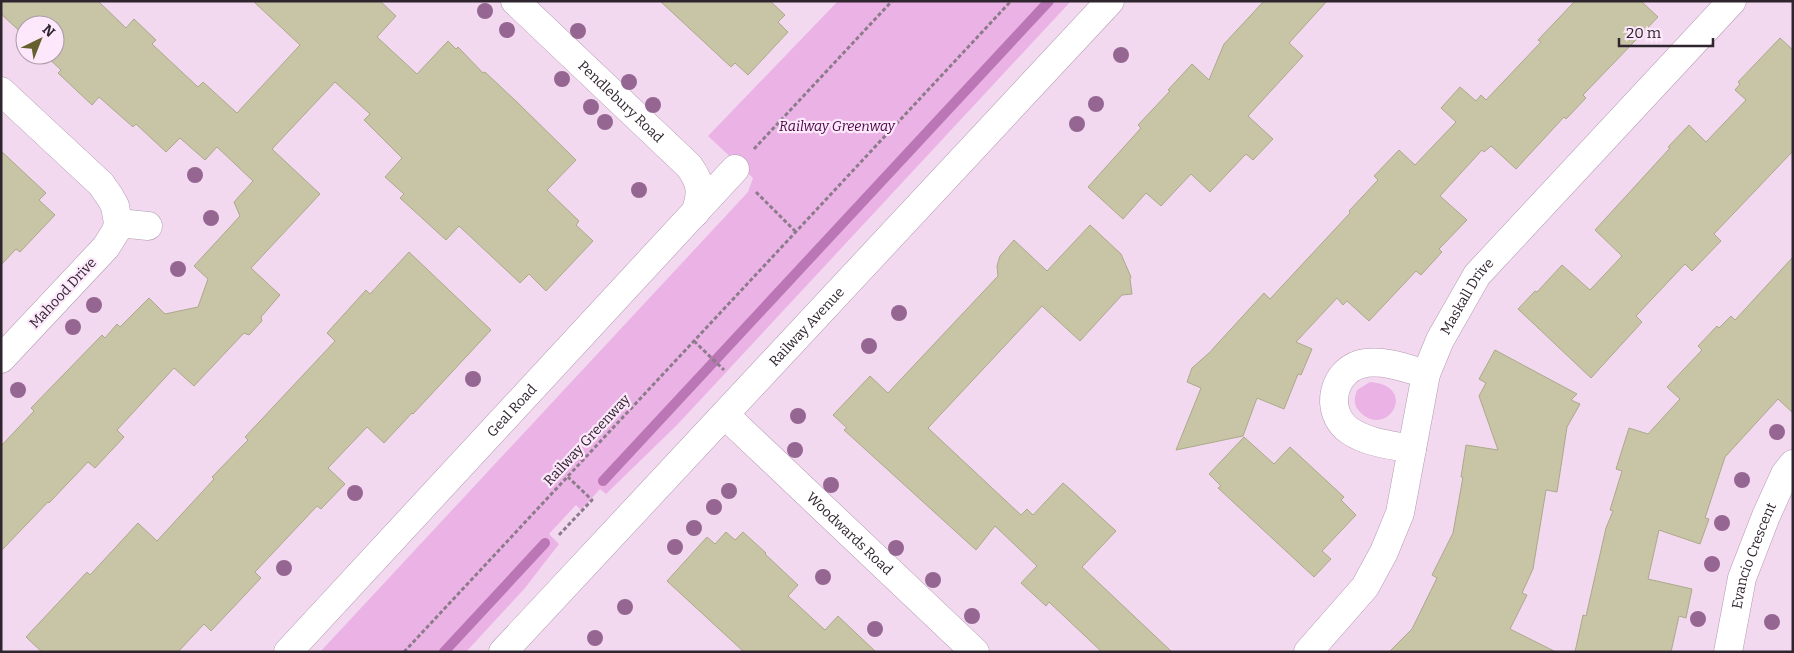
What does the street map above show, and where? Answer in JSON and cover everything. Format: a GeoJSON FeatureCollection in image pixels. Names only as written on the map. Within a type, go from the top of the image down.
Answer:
{"type":"FeatureCollection","features":[{"type":"Feature","properties":{"kind":"street","name":"Pendlebury Road"},"geometry":{"type":"LineString","coordinates":[[515,1],[689,166],[696,176],[700,194],[695,214]]}},
{"type":"Feature","properties":{"kind":"street","name":"Railway Avenue"},"geometry":{"type":"LineString","coordinates":[[503,652],[1110,1]]}},
{"type":"Feature","properties":{"kind":"street","name":"Maskall Drive"},"geometry":{"type":"LineString","coordinates":[[1308,652],[1364,587],[1384,552],[1400,512],[1426,374],[1440,340],[1478,275],[1732,1]]}},
{"type":"Feature","properties":{"kind":"street"},"geometry":{"type":"LineString","coordinates":[[1,91],[101,184],[115,206],[118,223],[148,226]]}},
{"type":"Feature","properties":{"kind":"street","name":"Geal Road"},"geometry":{"type":"LineString","coordinates":[[288,652],[735,169]]}},
{"type":"Feature","properties":{"kind":"street","name":"Mahood Drive"},"geometry":{"type":"LineString","coordinates":[[1,359],[106,247],[116,231],[118,223]]}},
{"type":"Feature","properties":{"kind":"street"},"geometry":{"type":"LineString","coordinates":[[1412,449],[1373,441],[1349,431],[1334,410],[1336,385],[1344,373],[1354,366],[1368,362],[1384,363],[1426,374]]}},
{"type":"Feature","properties":{"kind":"street","name":"Woodwards Road"},"geometry":{"type":"LineString","coordinates":[[725,415],[975,652]]}},
{"type":"Feature","properties":{"kind":"street","name":"Evancio Crescent"},"geometry":{"type":"LineString","coordinates":[[1728,652],[1742,578],[1766,516],[1785,474],[1793,464]]}},
{"type":"Feature","properties":{"kind":"path"},"geometry":{"type":"LineString","coordinates":[[796,232],[735,169],[892,1]]}},
{"type":"Feature","properties":{"kind":"path","name":"Railway Greenway"},"geometry":{"type":"LineString","coordinates":[[404,652],[1010,1]]}},
{"type":"Feature","properties":{"kind":"path"},"geometry":{"type":"LineString","coordinates":[[694,341],[722,367]]}},
{"type":"Feature","properties":{"kind":"path"},"geometry":{"type":"LineString","coordinates":[[559,535],[592,500],[568,477]]}},
{"type":"Feature","properties":{"kind":"green space","name":"Railway Greenway"},"geometry":{"type":"Polygon","coordinates":[[[838,1],[1071,1],[677,425],[606,494],[600,489],[581,510],[576,505],[549,534],[559,544],[525,588],[466,652],[320,652],[748,192],[753,178],[708,136],[838,1]]]}},
{"type":"Feature","properties":{"kind":"green space"},"geometry":{"type":"Polygon","coordinates":[[[1370,382],[1385,386],[1393,392],[1396,401],[1394,409],[1388,416],[1380,420],[1370,419],[1360,412],[1355,404],[1357,390],[1370,382]]]}},
{"type":"Feature","properties":{"kind":"building"},"geometry":{"type":"Polygon","coordinates":[[[1,1],[98,1],[126,28],[134,19],[156,40],[152,44],[198,87],[203,82],[237,113],[300,45],[253,1],[380,1],[396,16],[377,37],[417,74],[448,41],[456,49],[458,47],[483,73],[485,72],[576,160],[547,190],[579,221],[576,225],[593,241],[546,291],[529,274],[520,283],[459,226],[446,240],[400,198],[404,194],[385,177],[402,158],[364,120],[370,114],[335,82],[272,149],[320,194],[251,268],[280,295],[261,317],[262,321],[249,335],[244,333],[194,386],[174,368],[117,430],[124,437],[95,468],[88,462],[1,551],[1,446],[34,411],[31,408],[102,335],[105,338],[117,324],[120,327],[149,298],[165,314],[198,307],[208,279],[194,266],[240,216],[234,202],[253,181],[217,147],[205,160],[180,138],[166,152],[136,124],[133,127],[99,97],[92,105],[58,73],[61,70],[56,65],[65,65],[65,15],[15,15],[15,27],[1,14],[1,1]]]}},
{"type":"Feature","properties":{"kind":"building"},"geometry":{"type":"Polygon","coordinates":[[[660,1],[770,1],[785,15],[778,22],[788,32],[748,75],[735,63],[731,67],[660,1]]]}},
{"type":"Feature","properties":{"kind":"building"},"geometry":{"type":"Polygon","coordinates":[[[1264,1],[1327,1],[1289,43],[1303,56],[1248,116],[1273,139],[1253,160],[1246,154],[1210,192],[1191,174],[1161,206],[1146,193],[1123,219],[1088,187],[1141,128],[1138,125],[1192,64],[1209,80],[1224,44],[1264,1]]]}},
{"type":"Feature","properties":{"kind":"building"},"geometry":{"type":"Polygon","coordinates":[[[1575,1],[1641,1],[1658,17],[1583,95],[1586,98],[1566,119],[1564,117],[1516,169],[1491,146],[1484,152],[1482,150],[1440,196],[1467,220],[1439,249],[1442,252],[1421,275],[1416,271],[1369,321],[1347,301],[1343,305],[1337,298],[1296,342],[1312,349],[1301,375],[1298,374],[1284,409],[1257,398],[1243,436],[1176,450],[1201,388],[1187,382],[1192,368],[1209,353],[1264,293],[1270,299],[1350,213],[1349,211],[1378,180],[1374,176],[1399,150],[1415,165],[1456,122],[1441,108],[1460,87],[1476,101],[1481,95],[1486,100],[1541,42],[1538,40],[1575,1]]]}},
{"type":"Feature","properties":{"kind":"building"},"geometry":{"type":"Polygon","coordinates":[[[1780,38],[1793,50],[1793,151],[1714,234],[1721,241],[1692,271],[1685,264],[1636,316],[1642,322],[1591,378],[1518,309],[1562,265],[1590,290],[1622,256],[1595,230],[1689,125],[1706,142],[1746,100],[1735,90],[1740,84],[1738,82],[1780,38]]]}},
{"type":"Feature","properties":{"kind":"building"},"geometry":{"type":"Polygon","coordinates":[[[1,151],[46,193],[39,200],[55,215],[20,252],[16,249],[1,265],[1,151]]]}},
{"type":"Feature","properties":{"kind":"building"},"geometry":{"type":"Polygon","coordinates":[[[1090,225],[1121,254],[1131,277],[1132,294],[1122,295],[1080,341],[1042,306],[928,428],[1021,515],[1027,509],[1033,515],[1063,483],[1116,531],[1082,567],[1172,652],[1102,652],[1049,602],[1046,606],[1021,583],[1037,566],[995,526],[976,550],[844,430],[847,428],[833,415],[870,376],[888,393],[998,276],[997,266],[1000,256],[1014,240],[1047,271],[1090,225]]]}},
{"type":"Feature","properties":{"kind":"building"},"geometry":{"type":"Polygon","coordinates":[[[409,252],[491,330],[384,443],[367,427],[328,468],[345,484],[321,509],[317,506],[255,572],[261,578],[211,631],[204,624],[178,652],[42,652],[26,637],[87,572],[90,575],[138,523],[157,541],[214,479],[212,477],[248,440],[245,437],[335,341],[327,333],[366,290],[370,294],[409,252]]]}},
{"type":"Feature","properties":{"kind":"building"},"geometry":{"type":"Polygon","coordinates":[[[1793,257],[1793,413],[1778,399],[1725,457],[1705,518],[1709,519],[1700,544],[1659,530],[1648,579],[1692,589],[1686,618],[1679,616],[1671,652],[1575,652],[1583,615],[1586,616],[1606,528],[1613,511],[1610,510],[1622,471],[1616,469],[1629,428],[1648,434],[1680,399],[1667,387],[1702,350],[1698,346],[1717,326],[1719,328],[1731,316],[1735,320],[1793,257]]]}},
{"type":"Feature","properties":{"kind":"building"},"geometry":{"type":"Polygon","coordinates":[[[1495,350],[1577,394],[1571,400],[1580,404],[1567,427],[1557,492],[1546,490],[1533,569],[1522,593],[1527,595],[1510,629],[1556,652],[1389,652],[1412,629],[1437,578],[1432,575],[1453,533],[1463,477],[1461,477],[1466,445],[1498,450],[1479,396],[1486,383],[1479,379],[1495,350]]]}},
{"type":"Feature","properties":{"kind":"building"},"geometry":{"type":"Polygon","coordinates":[[[1244,437],[1274,464],[1290,447],[1344,497],[1341,500],[1356,515],[1322,551],[1331,559],[1314,577],[1218,488],[1221,486],[1209,474],[1244,437]]]}},
{"type":"Feature","properties":{"kind":"building"},"geometry":{"type":"Polygon","coordinates":[[[726,532],[735,540],[743,532],[766,553],[798,585],[788,596],[825,630],[838,616],[876,652],[744,652],[667,581],[707,537],[715,544],[726,532]]]}},
{"type":"Feature","properties":{"kind":"waterway"},"geometry":{"type":"LineString","coordinates":[[603,481],[1049,1]]}},
{"type":"Feature","properties":{"kind":"waterway"},"geometry":{"type":"LineString","coordinates":[[444,652],[545,543]]}}]}
